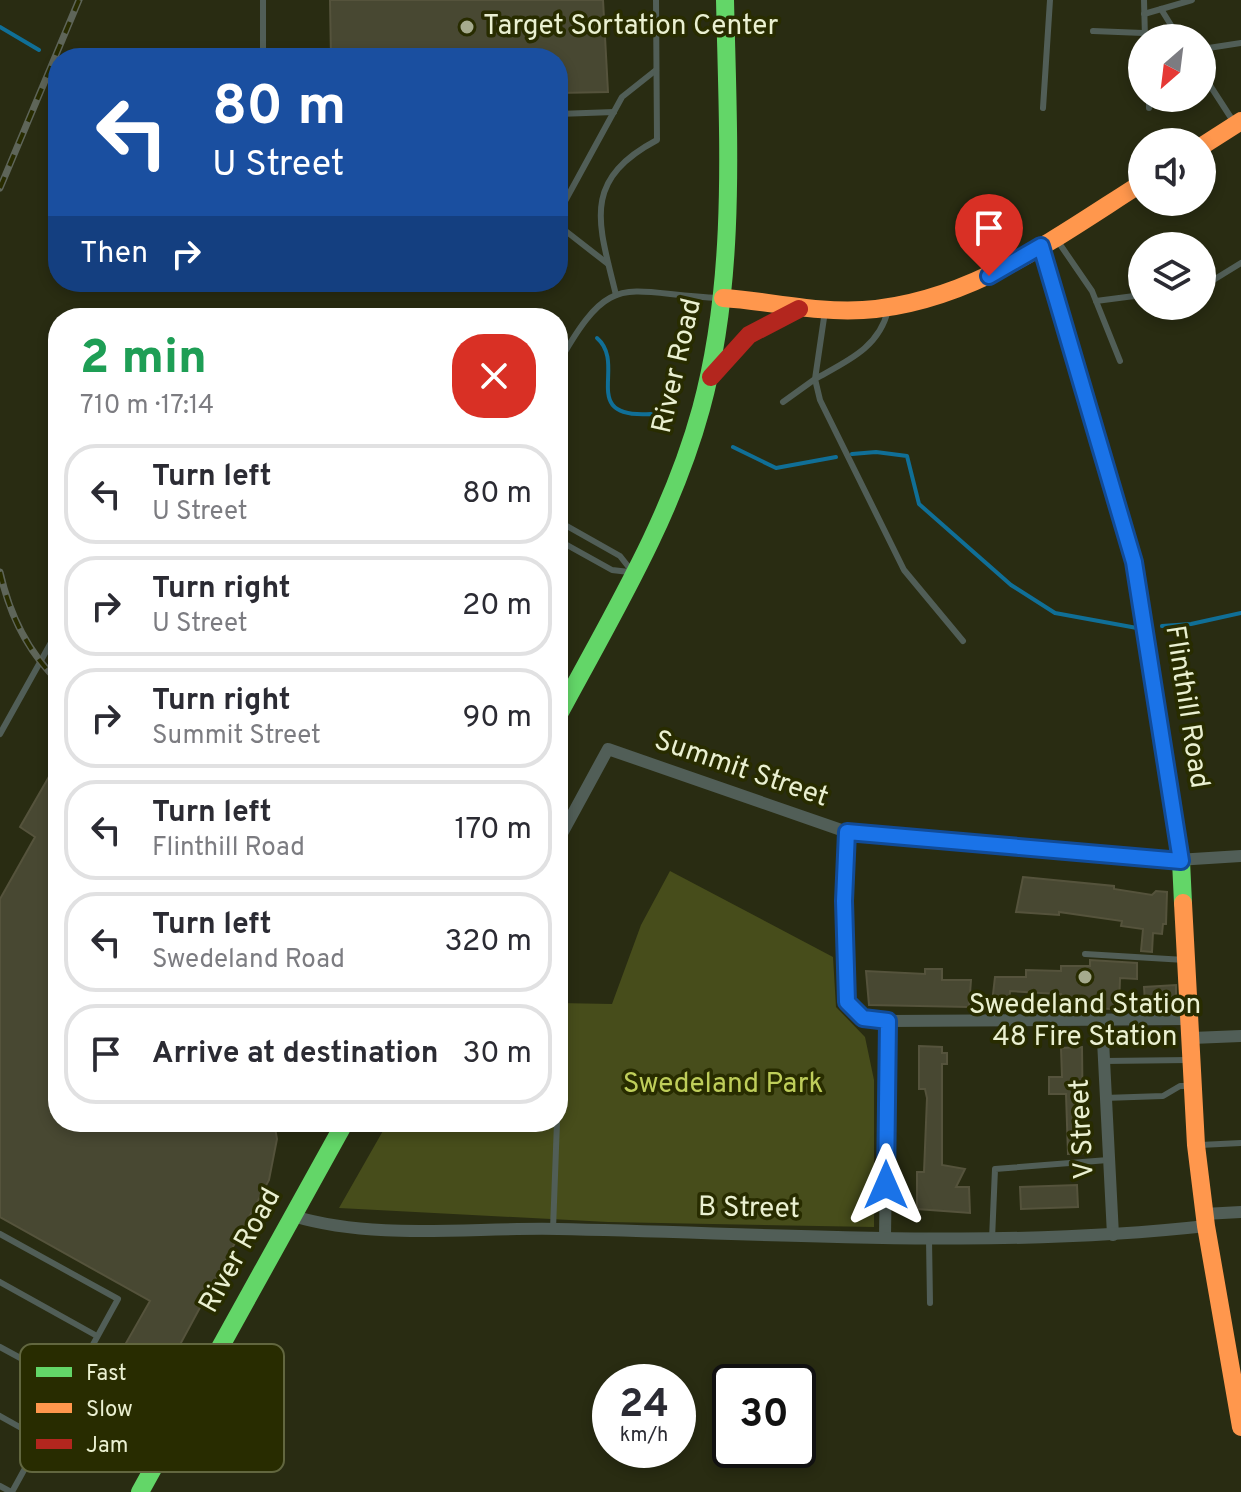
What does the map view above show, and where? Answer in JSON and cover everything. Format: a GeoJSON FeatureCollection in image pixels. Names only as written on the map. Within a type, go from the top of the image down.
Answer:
{"type":"FeatureCollection","features":[{"type":"Feature","properties":{"kind":"main road","name":"River Road"},"geometry":{"type":"LineString","coordinates":[[568,697],[633,573],[681,469],[707,382],[723,298],[729,220],[725,0]]}},
{"type":"Feature","properties":{"kind":"main road"},"geometry":{"type":"LineString","coordinates":[[1216,137],[1238,123]]}},
{"type":"Feature","properties":{"kind":"main road"},"geometry":{"type":"LineString","coordinates":[[723,298],[826,309],[889,308],[968,286],[1128,192]]}},
{"type":"Feature","properties":{"kind":"main road","name":"Flinthill Road"},"geometry":{"type":"LineString","coordinates":[[1048,241],[1134,562],[1181,861],[1196,1145],[1205,1220],[1241,1427]]}},
{"type":"Feature","properties":{"kind":"main road"},"geometry":{"type":"LineString","coordinates":[[707,382],[748,333],[768,320],[804,307]]}},
{"type":"Feature","properties":{"kind":"main road","name":"River Road"},"geometry":{"type":"LineString","coordinates":[[222,1344],[339,1132]]}},
{"type":"Feature","properties":{"kind":"main road","name":"River Road"},"geometry":{"type":"LineString","coordinates":[[140,1492],[151,1472]]}},
{"type":"Feature","properties":{"kind":"street","name":"Summit Street"},"geometry":{"type":"LineString","coordinates":[[568,823],[608,749],[847,832],[1181,861],[1241,856]]}},
{"type":"Feature","properties":{"kind":"street"},"geometry":{"type":"LineString","coordinates":[[847,832],[844,901],[847,1002],[863,1018],[888,1021],[1191,1019]]}},
{"type":"Feature","properties":{"kind":"street"},"geometry":{"type":"LineString","coordinates":[[885,1236],[888,1021]]}},
{"type":"Feature","properties":{"kind":"street","name":"V Street"},"geometry":{"type":"LineString","coordinates":[[1102,1021],[1113,1235]]}},
{"type":"Feature","properties":{"kind":"street"},"geometry":{"type":"LineString","coordinates":[[1192,1038],[1241,1036]]}},
{"type":"Feature","properties":{"kind":"street","name":"B Street"},"geometry":{"type":"LineString","coordinates":[[293,1216],[345,1228],[553,1229],[992,1239],[1113,1235],[1241,1212]]}},
{"type":"Feature","properties":{"kind":"lane"},"geometry":{"type":"LineString","coordinates":[[263,0],[263,48]]}},
{"type":"Feature","properties":{"kind":"lane"},"geometry":{"type":"LineString","coordinates":[[616,295],[598,223],[602,196],[614,172],[633,153],[657,140],[656,0]]}},
{"type":"Feature","properties":{"kind":"lane"},"geometry":{"type":"LineString","coordinates":[[1043,108],[1050,0]]}},
{"type":"Feature","properties":{"kind":"lane"},"geometry":{"type":"LineString","coordinates":[[1144,0],[1144,24]]}},
{"type":"Feature","properties":{"kind":"lane"},"geometry":{"type":"LineString","coordinates":[[1144,14],[1192,0]]}},
{"type":"Feature","properties":{"kind":"lane"},"geometry":{"type":"LineString","coordinates":[[1161,9],[1170,24]]}},
{"type":"Feature","properties":{"kind":"lane"},"geometry":{"type":"LineString","coordinates":[[1093,31],[1128,34]]}},
{"type":"Feature","properties":{"kind":"lane"},"geometry":{"type":"LineString","coordinates":[[1216,47],[1241,43]]}},
{"type":"Feature","properties":{"kind":"lane"},"geometry":{"type":"LineString","coordinates":[[568,196],[622,97],[656,70]]}},
{"type":"Feature","properties":{"kind":"lane"},"geometry":{"type":"LineString","coordinates":[[1216,92],[1238,123]]}},
{"type":"Feature","properties":{"kind":"lane"},"geometry":{"type":"LineString","coordinates":[[568,114],[614,112]]}},
{"type":"Feature","properties":{"kind":"lane"},"geometry":{"type":"LineString","coordinates":[[568,233],[608,264]]}},
{"type":"Feature","properties":{"kind":"lane"},"geometry":{"type":"LineString","coordinates":[[1048,241],[1096,301],[1120,361]]}},
{"type":"Feature","properties":{"kind":"lane"},"geometry":{"type":"LineString","coordinates":[[1216,278],[1241,263]]}},
{"type":"Feature","properties":{"kind":"lane"},"geometry":{"type":"LineString","coordinates":[[568,347],[587,315],[616,295],[636,290],[723,298]]}},
{"type":"Feature","properties":{"kind":"lane"},"geometry":{"type":"LineString","coordinates":[[1096,301],[1128,297]]}},
{"type":"Feature","properties":{"kind":"lane"},"geometry":{"type":"LineString","coordinates":[[783,402],[815,379],[860,355],[879,335],[889,308]]}},
{"type":"Feature","properties":{"kind":"lane"},"geometry":{"type":"LineString","coordinates":[[826,309],[815,379],[820,400],[904,570],[963,641]]}},
{"type":"Feature","properties":{"kind":"lane"},"geometry":{"type":"LineString","coordinates":[[568,527],[620,556],[633,573]]}},
{"type":"Feature","properties":{"kind":"lane"},"geometry":{"type":"LineString","coordinates":[[568,546],[612,570],[633,573]]}},
{"type":"Feature","properties":{"kind":"lane"},"geometry":{"type":"LineString","coordinates":[[0,734],[48,648]]}},
{"type":"Feature","properties":{"kind":"lane"},"geometry":{"type":"LineString","coordinates":[[1085,954],[1187,960]]}},
{"type":"Feature","properties":{"kind":"lane"},"geometry":{"type":"LineString","coordinates":[[1103,1061],[1192,1060]]}},
{"type":"Feature","properties":{"kind":"lane"},"geometry":{"type":"LineString","coordinates":[[1104,1098],[1163,1096],[1180,1086],[1194,1087]]}},
{"type":"Feature","properties":{"kind":"lane"},"geometry":{"type":"LineString","coordinates":[[553,1229],[557,1132]]}},
{"type":"Feature","properties":{"kind":"lane"},"geometry":{"type":"LineString","coordinates":[[1196,1145],[1241,1143]]}},
{"type":"Feature","properties":{"kind":"lane"},"geometry":{"type":"LineString","coordinates":[[992,1239],[995,1169],[1108,1160]]}},
{"type":"Feature","properties":{"kind":"lane"},"geometry":{"type":"LineString","coordinates":[[0,1234],[118,1299],[93,1344]]}},
{"type":"Feature","properties":{"kind":"lane"},"geometry":{"type":"LineString","coordinates":[[929,1239],[930,1303]]}},
{"type":"Feature","properties":{"kind":"lane"},"geometry":{"type":"LineString","coordinates":[[0,1282],[97,1336]]}},
{"type":"Feature","properties":{"kind":"lane"},"geometry":{"type":"LineString","coordinates":[[0,1347],[20,1358]]}},
{"type":"Feature","properties":{"kind":"lane"},"geometry":{"type":"LineString","coordinates":[[0,1416],[20,1427]]}},
{"type":"Feature","properties":{"kind":"lane"},"geometry":{"type":"LineString","coordinates":[[0,1486],[11,1492],[22,1472]]}},
{"type":"Feature","properties":{"kind":"green space","name":"Swedeland Park"},"geometry":{"type":"Polygon","coordinates":[[[670,871],[833,957],[836,1007],[865,1037],[874,1080],[874,1227],[608,1222],[339,1208],[382,1132],[568,1132],[568,1003],[612,1004],[641,925],[670,871]]]}},
{"type":"Feature","properties":{"kind":"building","name":"Target Sortation Center"},"geometry":{"type":"Polygon","coordinates":[[[330,0],[603,0],[608,92],[568,93],[568,48],[331,48],[330,0]]]}},
{"type":"Feature","properties":{"kind":"building"},"geometry":{"type":"Polygon","coordinates":[[[48,778],[48,1132],[276,1132],[269,1180],[180,1344],[126,1344],[150,1301],[0,1217],[0,899],[35,837],[20,827],[48,778]]]}},
{"type":"Feature","properties":{"kind":"building"},"geometry":{"type":"Polygon","coordinates":[[[1023,877],[1114,886],[1114,889],[1152,895],[1156,891],[1167,892],[1166,924],[1163,924],[1162,934],[1153,933],[1152,952],[1141,951],[1143,929],[1121,926],[1122,921],[1059,912],[1059,915],[1016,912],[1023,877]]]}},
{"type":"Feature","properties":{"kind":"building"},"geometry":{"type":"Polygon","coordinates":[[[1090,960],[1137,963],[1137,979],[1120,978],[1119,1009],[1061,1008],[1061,994],[1010,991],[1009,1004],[992,1003],[995,977],[1026,977],[1026,970],[1061,971],[1061,966],[1090,966],[1090,960]]]}},
{"type":"Feature","properties":{"kind":"building"},"geometry":{"type":"Polygon","coordinates":[[[925,969],[942,969],[942,980],[971,980],[969,1007],[869,1005],[866,971],[925,974],[925,969]]]}},
{"type":"Feature","properties":{"kind":"building"},"geometry":{"type":"Polygon","coordinates":[[[1176,985],[1176,1004],[1145,1002],[1144,987],[1176,985]]]}},
{"type":"Feature","properties":{"kind":"building"},"geometry":{"type":"Polygon","coordinates":[[[919,1046],[942,1047],[942,1053],[947,1053],[947,1064],[942,1064],[942,1165],[965,1169],[956,1187],[969,1187],[970,1213],[917,1209],[917,1172],[924,1172],[927,1098],[925,1089],[919,1089],[919,1046]]]}},
{"type":"Feature","properties":{"kind":"building"},"geometry":{"type":"Polygon","coordinates":[[[1082,1047],[1086,1153],[1068,1154],[1066,1094],[1049,1094],[1049,1077],[1062,1077],[1061,1048],[1082,1047]]]}},
{"type":"Feature","properties":{"kind":"building"},"geometry":{"type":"Polygon","coordinates":[[[1077,1185],[1078,1207],[1021,1209],[1020,1187],[1077,1185]]]}},
{"type":"Feature","properties":{"kind":"waterway"},"geometry":{"type":"LineString","coordinates":[[0,27],[39,50]]}},
{"type":"Feature","properties":{"kind":"waterway"},"geometry":{"type":"LineString","coordinates":[[597,338],[605,349],[610,399],[616,408],[629,413],[651,414],[660,422]]}},
{"type":"Feature","properties":{"kind":"waterway"},"geometry":{"type":"LineString","coordinates":[[733,447],[776,468],[836,457]]}},
{"type":"Feature","properties":{"kind":"waterway"},"geometry":{"type":"LineString","coordinates":[[852,454],[876,452],[907,456],[919,504],[1011,585],[1055,613],[1137,628]]}},
{"type":"Feature","properties":{"kind":"waterway"},"geometry":{"type":"LineString","coordinates":[[1162,626],[1191,624],[1241,613]]}},
{"type":"Feature","properties":{"kind":"railway"},"geometry":{"type":"LineString","coordinates":[[59,48],[79,0]]}},
{"type":"Feature","properties":{"kind":"railway"},"geometry":{"type":"LineString","coordinates":[[0,188],[48,74]]}},
{"type":"Feature","properties":{"kind":"railway"},"geometry":{"type":"LineString","coordinates":[[0,572],[8,602],[21,631],[48,670]]}},
{"type":"Feature","properties":{"kind":"traffic: fast"},"geometry":{"type":"LineString","coordinates":[[568,698],[657,528],[701,409],[720,309],[728,206],[725,0]]}},
{"type":"Feature","properties":{"kind":"traffic: fast"},"geometry":{"type":"LineString","coordinates":[[1041,246],[1134,562],[1181,861],[1183,903]]}},
{"type":"Feature","properties":{"kind":"traffic: fast"},"geometry":{"type":"LineString","coordinates":[[222,1344],[339,1132]]}},
{"type":"Feature","properties":{"kind":"traffic: fast"},"geometry":{"type":"LineString","coordinates":[[140,1492],[151,1472]]}},
{"type":"Feature","properties":{"kind":"traffic: slow"},"geometry":{"type":"LineString","coordinates":[[1216,137],[1241,121]]}},
{"type":"Feature","properties":{"kind":"traffic: slow"},"geometry":{"type":"LineString","coordinates":[[723,298],[845,310],[902,305],[939,295],[1010,264],[1128,192]]}},
{"type":"Feature","properties":{"kind":"traffic: slow"},"geometry":{"type":"LineString","coordinates":[[1183,903],[1196,1145],[1206,1226],[1241,1427]]}},
{"type":"Feature","properties":{"kind":"traffic: jam"},"geometry":{"type":"LineString","coordinates":[[711,377],[749,335],[799,309]]}},
{"type":"Feature","properties":{"kind":"place","name":"Target Sortation Center"},"geometry":{"type":"Point","coordinates":[467,27]}},
{"type":"Feature","properties":{"kind":"place","name":"Swedeland Station 48 Fire Station"},"geometry":{"type":"Point","coordinates":[1085,977]}},
{"type":"Feature","properties":{"kind":"route"},"geometry":{"type":"LineString","coordinates":[[886,1185],[888,1021],[863,1018],[847,1002],[844,901],[847,832],[1181,861],[1134,562],[1041,246],[989,276]]}}]}
